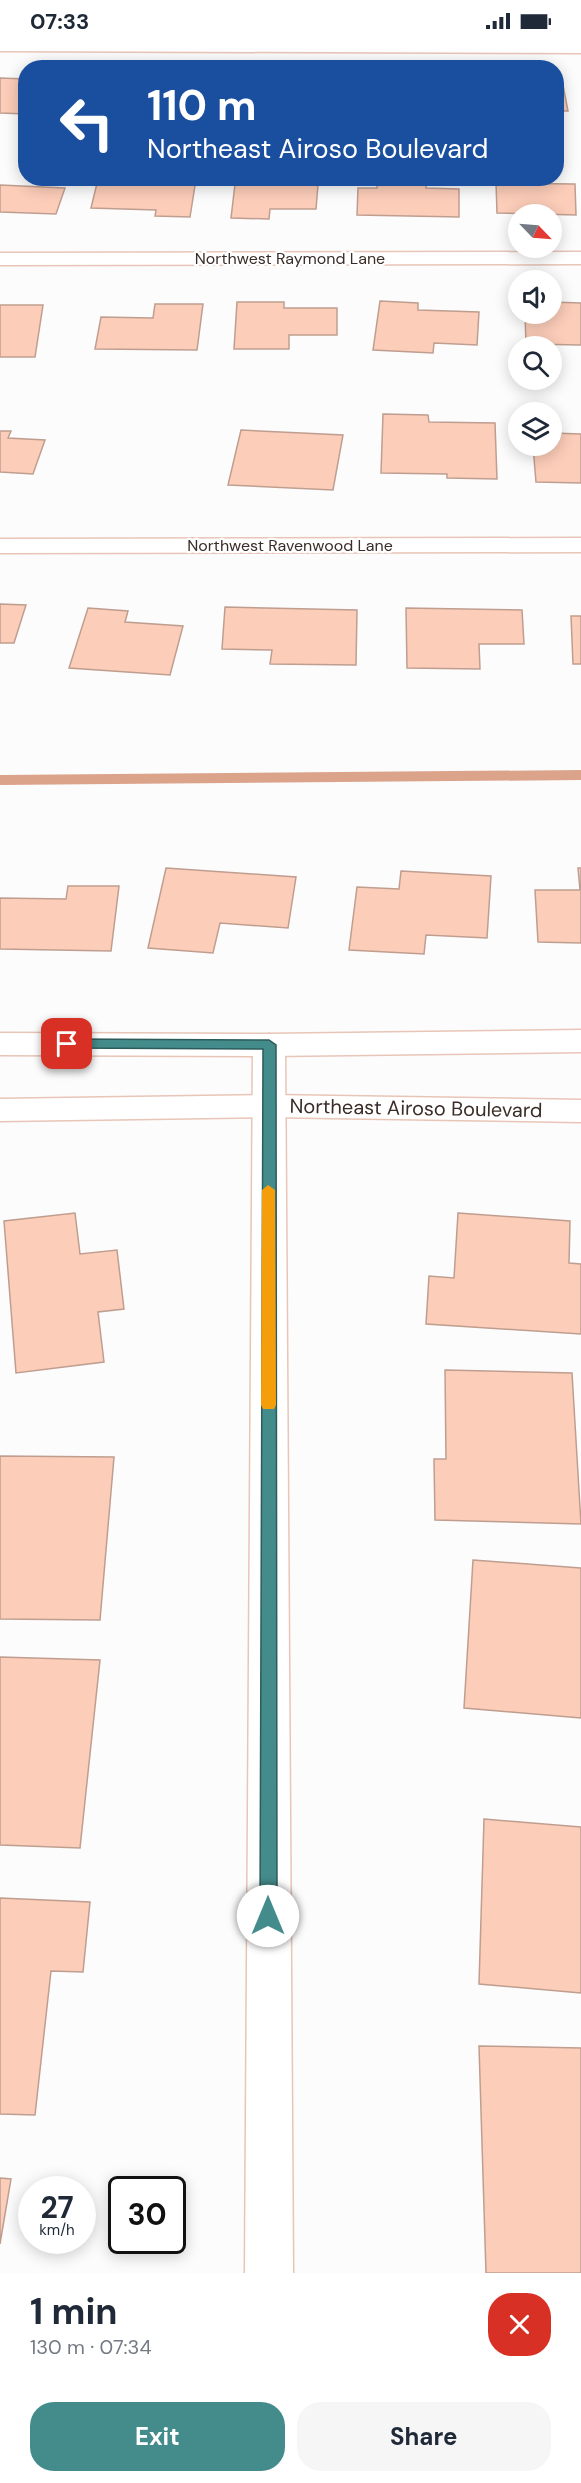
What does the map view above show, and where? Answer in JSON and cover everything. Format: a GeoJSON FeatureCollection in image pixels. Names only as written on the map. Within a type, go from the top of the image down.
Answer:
{"type":"FeatureCollection","features":[{"type":"Feature","properties":{"kind":"street"},"geometry":{"type":"LineString","coordinates":[[0,46],[85,44],[581,47]]}},
{"type":"Feature","properties":{"kind":"street","name":"Northwest Raymond Lane"},"geometry":{"type":"LineString","coordinates":[[0,259],[581,258]]}},
{"type":"Feature","properties":{"kind":"street","name":"Northwest Ravenwood Lane"},"geometry":{"type":"LineString","coordinates":[[0,546],[581,544]]}},
{"type":"Feature","properties":{"kind":"street"},"geometry":{"type":"LineString","coordinates":[[0,1044],[269,1045],[581,1041]]}},
{"type":"Feature","properties":{"kind":"street"},"geometry":{"type":"LineString","coordinates":[[269,1045],[269,2273]]}},
{"type":"Feature","properties":{"kind":"street","name":"Northeast Airoso Boulevard"},"geometry":{"type":"LineString","coordinates":[[0,1110],[268,1106],[581,1111]]}},
{"type":"Feature","properties":{"kind":"building"},"geometry":{"type":"Polygon","coordinates":[[[0,78],[18,79],[18,114],[0,113],[0,78]]]}},
{"type":"Feature","properties":{"kind":"building"},"geometry":{"type":"Polygon","coordinates":[[[564,90],[568,111],[564,111],[564,90]]]}},
{"type":"Feature","properties":{"kind":"building"},"geometry":{"type":"Polygon","coordinates":[[[575,184],[576,215],[562,215],[562,204],[508,204],[508,213],[497,213],[496,186],[575,184]]]}},
{"type":"Feature","properties":{"kind":"building"},"geometry":{"type":"Polygon","coordinates":[[[0,185],[65,188],[56,214],[0,212],[0,185]]]}},
{"type":"Feature","properties":{"kind":"building"},"geometry":{"type":"Polygon","coordinates":[[[96,186],[195,186],[190,217],[155,216],[156,210],[91,208],[96,186]]]}},
{"type":"Feature","properties":{"kind":"building"},"geometry":{"type":"Polygon","coordinates":[[[235,186],[318,186],[316,209],[270,209],[269,219],[231,218],[235,186]]]}},
{"type":"Feature","properties":{"kind":"building"},"geometry":{"type":"Polygon","coordinates":[[[377,186],[426,186],[426,188],[459,189],[459,217],[357,215],[358,188],[377,188],[377,186]]]}},
{"type":"Feature","properties":{"kind":"building"},"geometry":{"type":"Polygon","coordinates":[[[380,301],[418,303],[418,310],[479,312],[477,345],[434,343],[433,353],[373,350],[380,301]]]}},
{"type":"Feature","properties":{"kind":"building"},"geometry":{"type":"Polygon","coordinates":[[[237,302],[284,302],[284,308],[337,308],[337,335],[289,335],[289,349],[234,349],[237,302]]]}},
{"type":"Feature","properties":{"kind":"building"},"geometry":{"type":"Polygon","coordinates":[[[562,302],[581,303],[581,345],[562,345],[562,336],[526,336],[525,324],[562,324],[562,302]]]}},
{"type":"Feature","properties":{"kind":"building"},"geometry":{"type":"Polygon","coordinates":[[[155,304],[203,304],[197,350],[95,349],[101,317],[153,318],[155,304]]]}},
{"type":"Feature","properties":{"kind":"building"},"geometry":{"type":"Polygon","coordinates":[[[0,305],[43,305],[35,357],[0,357],[0,305]]]}},
{"type":"Feature","properties":{"kind":"building"},"geometry":{"type":"Polygon","coordinates":[[[383,414],[428,415],[429,422],[495,423],[497,479],[447,478],[447,474],[381,473],[383,414]]]}},
{"type":"Feature","properties":{"kind":"building"},"geometry":{"type":"Polygon","coordinates":[[[241,430],[343,435],[333,490],[228,485],[241,430]]]}},
{"type":"Feature","properties":{"kind":"building"},"geometry":{"type":"Polygon","coordinates":[[[0,431],[11,431],[8,438],[45,440],[33,474],[0,472],[0,431]]]}},
{"type":"Feature","properties":{"kind":"building"},"geometry":{"type":"Polygon","coordinates":[[[562,433],[581,434],[581,483],[536,482],[534,456],[562,456],[562,433]]]}},
{"type":"Feature","properties":{"kind":"building"},"geometry":{"type":"Polygon","coordinates":[[[0,604],[26,605],[14,643],[0,643],[0,604]]]}},
{"type":"Feature","properties":{"kind":"building"},"geometry":{"type":"Polygon","coordinates":[[[225,607],[357,610],[356,665],[270,664],[272,650],[222,649],[225,607]]]}},
{"type":"Feature","properties":{"kind":"building"},"geometry":{"type":"Polygon","coordinates":[[[88,608],[128,611],[125,622],[183,626],[170,675],[69,668],[88,608]]]}},
{"type":"Feature","properties":{"kind":"building"},"geometry":{"type":"Polygon","coordinates":[[[406,608],[522,610],[524,644],[479,644],[480,669],[407,668],[406,608]]]}},
{"type":"Feature","properties":{"kind":"building"},"geometry":{"type":"Polygon","coordinates":[[[571,616],[581,616],[581,664],[573,664],[571,616]]]}},
{"type":"Feature","properties":{"kind":"building"},"geometry":{"type":"Polygon","coordinates":[[[166,868],[296,877],[288,928],[220,923],[213,953],[148,948],[166,868]]]}},
{"type":"Feature","properties":{"kind":"building"},"geometry":{"type":"Polygon","coordinates":[[[578,868],[581,868],[581,943],[538,942],[535,890],[580,890],[578,868]]]}},
{"type":"Feature","properties":{"kind":"building"},"geometry":{"type":"Polygon","coordinates":[[[401,871],[491,876],[487,938],[426,935],[424,954],[349,950],[357,887],[399,889],[401,871]]]}},
{"type":"Feature","properties":{"kind":"building"},"geometry":{"type":"Polygon","coordinates":[[[68,886],[119,886],[111,951],[0,949],[0,898],[66,899],[68,886]]]}},
{"type":"Feature","properties":{"kind":"building"},"geometry":{"type":"Polygon","coordinates":[[[75,1213],[80,1254],[117,1250],[124,1309],[98,1312],[104,1362],[16,1373],[4,1221],[75,1213]]]}},
{"type":"Feature","properties":{"kind":"building"},"geometry":{"type":"Polygon","coordinates":[[[458,1213],[570,1221],[569,1263],[581,1264],[581,1334],[426,1324],[429,1276],[454,1278],[458,1213]]]}},
{"type":"Feature","properties":{"kind":"building"},"geometry":{"type":"Polygon","coordinates":[[[445,1370],[572,1373],[581,1524],[435,1520],[434,1459],[446,1459],[445,1370]]]}},
{"type":"Feature","properties":{"kind":"building"},"geometry":{"type":"Polygon","coordinates":[[[0,1456],[114,1457],[100,1620],[0,1619],[0,1456]]]}},
{"type":"Feature","properties":{"kind":"building"},"geometry":{"type":"Polygon","coordinates":[[[473,1560],[581,1568],[581,1718],[464,1708],[473,1560]]]}},
{"type":"Feature","properties":{"kind":"building"},"geometry":{"type":"Polygon","coordinates":[[[0,1657],[100,1660],[80,1848],[0,1845],[0,1657]]]}},
{"type":"Feature","properties":{"kind":"building"},"geometry":{"type":"Polygon","coordinates":[[[484,1819],[581,1827],[581,1993],[479,1984],[484,1819]]]}},
{"type":"Feature","properties":{"kind":"building"},"geometry":{"type":"Polygon","coordinates":[[[0,1898],[90,1902],[83,1972],[51,1971],[35,2115],[0,2114],[0,1898]]]}},
{"type":"Feature","properties":{"kind":"building"},"geometry":{"type":"Polygon","coordinates":[[[479,2046],[581,2048],[581,2273],[486,2273],[479,2046]]]}},
{"type":"Feature","properties":{"kind":"building"},"geometry":{"type":"Polygon","coordinates":[[[0,2178],[11,2179],[0,2244],[0,2178]]]}},
{"type":"Feature","properties":{"kind":"waterway"},"geometry":{"type":"LineString","coordinates":[[0,780],[581,775]]}},
{"type":"Feature","properties":{"kind":"slow traffic"},"geometry":{"type":"LineString","coordinates":[[268,1190],[268,1405]]}},
{"type":"Feature","properties":{"kind":"route"},"geometry":{"type":"LineString","coordinates":[[67,1044],[269,1045],[268,1916]]}}]}
